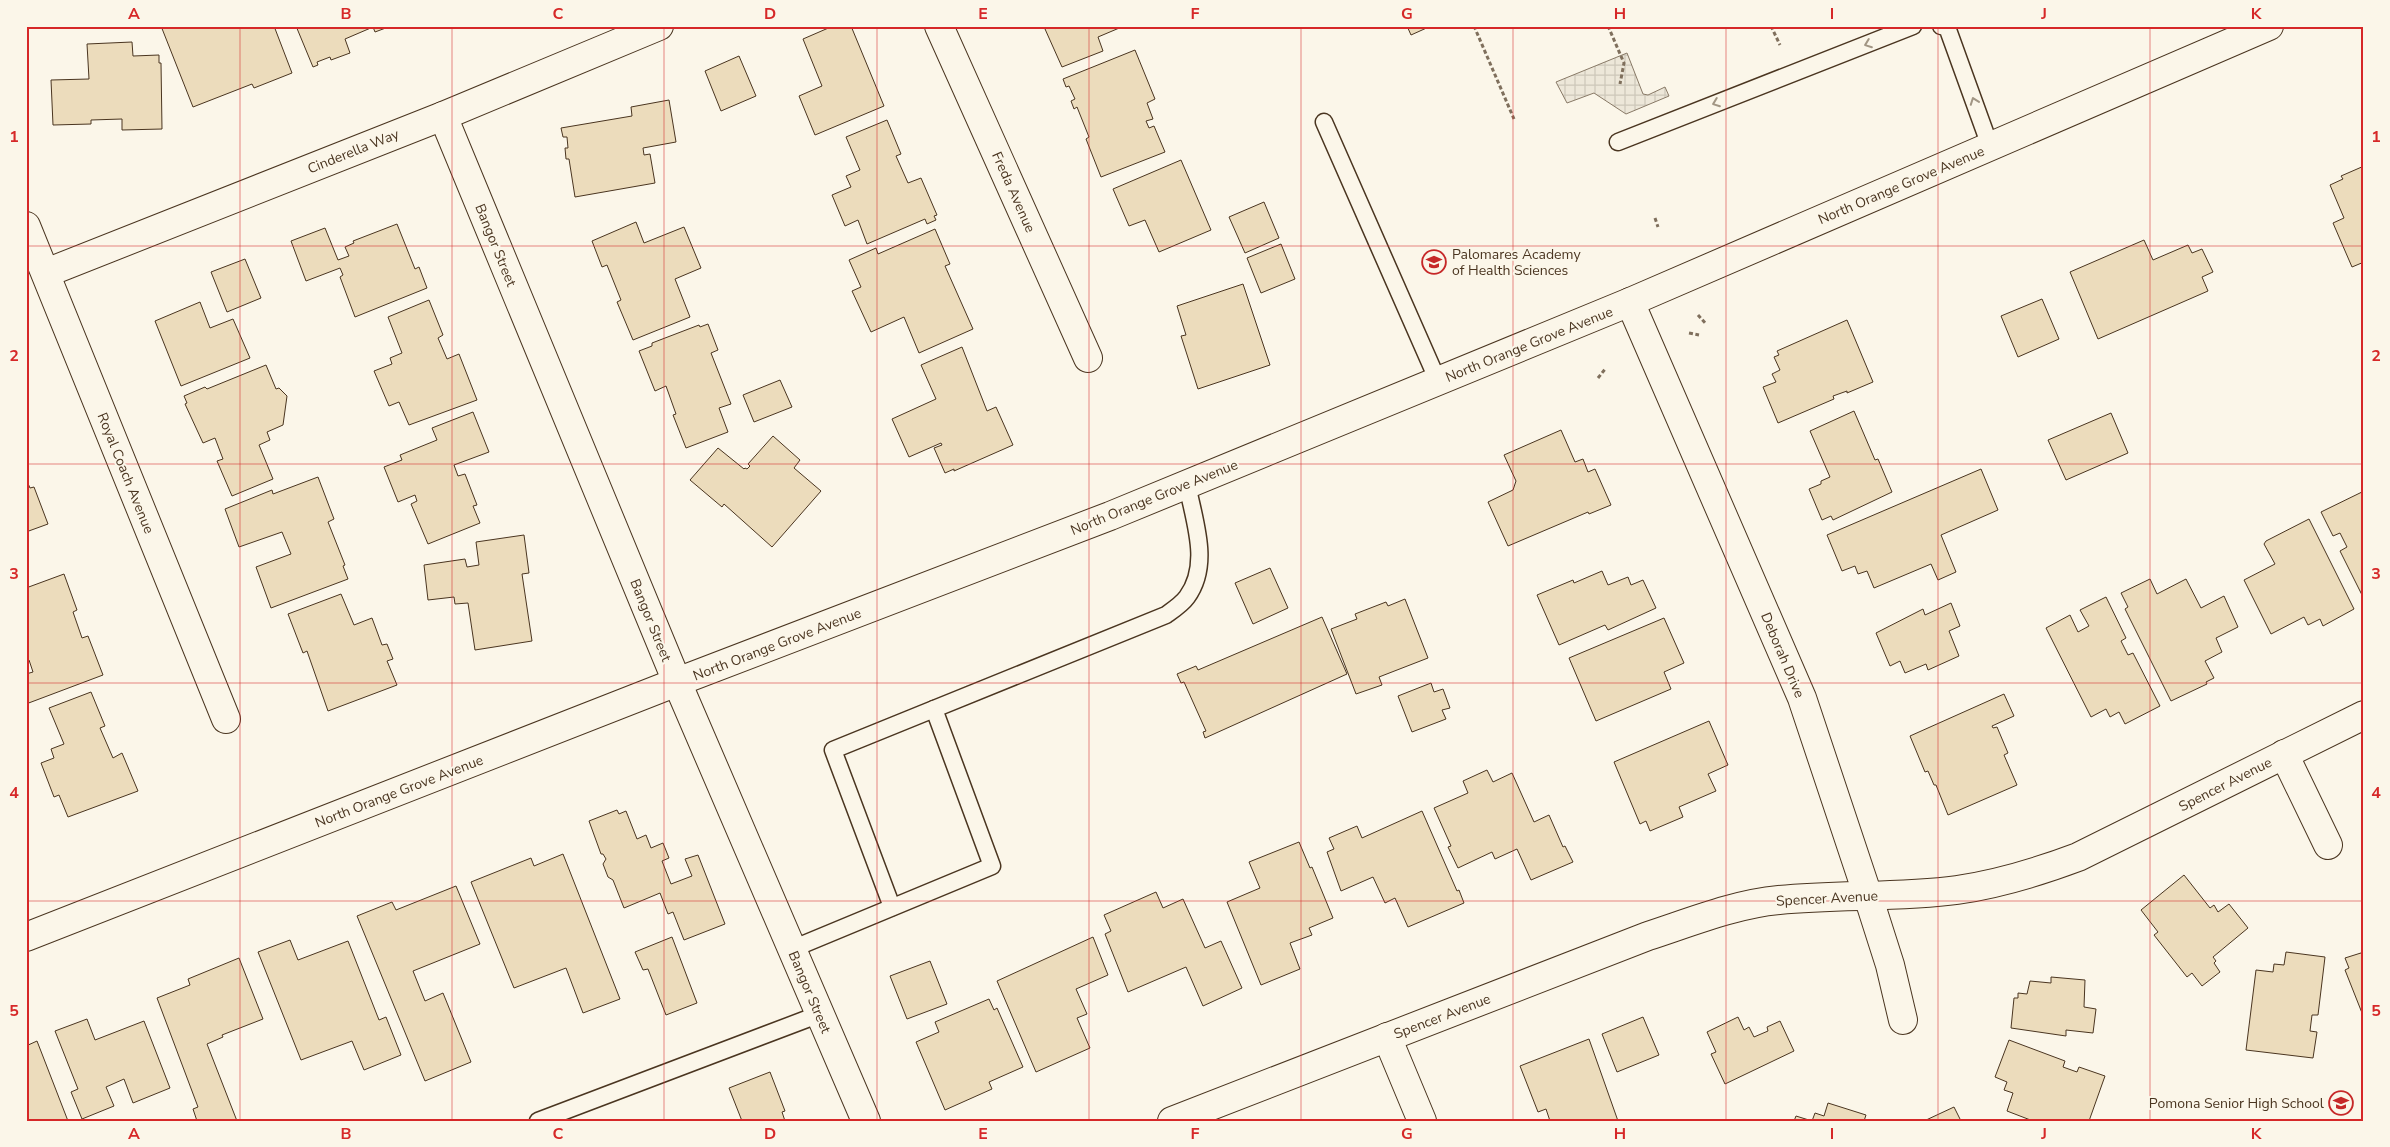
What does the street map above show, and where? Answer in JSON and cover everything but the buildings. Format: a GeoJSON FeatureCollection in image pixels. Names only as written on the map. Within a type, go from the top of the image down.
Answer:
{"type":"FeatureCollection","features":[{"type":"Feature","properties":{"kind":"street","name":"Cinderella Way"},"geometry":{"type":"LineString","coordinates":[[46,273],[443,116],[659,26]]}},
{"type":"Feature","properties":{"kind":"street","name":"Freda Avenue"},"geometry":{"type":"LineString","coordinates":[[939,26],[1088,358]]}},
{"type":"Feature","properties":{"kind":"street","name":"North Orange Grove Avenue"},"geometry":{"type":"LineString","coordinates":[[26,937],[677,682],[1110,516],[1630,302],[2270,26]]}},
{"type":"Feature","properties":{"kind":"street","name":"Bangor Street"},"geometry":{"type":"LineString","coordinates":[[443,116],[677,682],[866,1121]]}},
{"type":"Feature","properties":{"kind":"street","name":"Royal Coach Avenue"},"geometry":{"type":"LineString","coordinates":[[26,226],[226,719]]}},
{"type":"Feature","properties":{"kind":"street","name":"Deborah Drive"},"geometry":{"type":"LineString","coordinates":[[1630,302],[1802,698],[1890,966],[1903,1020]]}},
{"type":"Feature","properties":{"kind":"street","name":"Spencer Avenue"},"geometry":{"type":"LineString","coordinates":[[1172,1121],[1648,936],[1714,913],[1778,900],[1956,890],[2001,882],[2038,872],[2078,857],[2364,715]]}},
{"type":"Feature","properties":{"kind":"street"},"geometry":{"type":"LineString","coordinates":[[2284,754],[2328,845]]}},
{"type":"Feature","properties":{"kind":"street"},"geometry":{"type":"LineString","coordinates":[[1387,1037],[1422,1121]]}},
{"type":"Feature","properties":{"kind":"lane"},"geometry":{"type":"LineString","coordinates":[[1618,142],[1913,26]]}},
{"type":"Feature","properties":{"kind":"lane"},"geometry":{"type":"LineString","coordinates":[[1945,27],[1990,146]]}},
{"type":"Feature","properties":{"kind":"lane"},"geometry":{"type":"LineString","coordinates":[[1324,122],[1438,381]]}},
{"type":"Feature","properties":{"kind":"lane"},"geometry":{"type":"LineString","coordinates":[[892,907],[833,750],[1166,615],[1186,599],[1199,575],[1200,553],[1187,484]]}},
{"type":"Feature","properties":{"kind":"lane"},"geometry":{"type":"LineString","coordinates":[[792,949],[992,866],[934,709]]}},
{"type":"Feature","properties":{"kind":"lane"},"geometry":{"type":"LineString","coordinates":[[538,1121],[820,1014]]}},
{"type":"Feature","properties":{"kind":"path"},"geometry":{"type":"LineString","coordinates":[[1474,26],[1514,119]]}},
{"type":"Feature","properties":{"kind":"path"},"geometry":{"type":"LineString","coordinates":[[1608,26],[1624,63],[1620,84]]}},
{"type":"Feature","properties":{"kind":"path"},"geometry":{"type":"LineString","coordinates":[[1771,26],[1780,45]]}},
{"type":"Feature","properties":{"kind":"path"},"geometry":{"type":"LineString","coordinates":[[1655,218],[1658,227]]}},
{"type":"Feature","properties":{"kind":"path"},"geometry":{"type":"LineString","coordinates":[[1698,315],[1706,324]]}},
{"type":"Feature","properties":{"kind":"path"},"geometry":{"type":"LineString","coordinates":[[1689,332],[1699,335]]}},
{"type":"Feature","properties":{"kind":"path"},"geometry":{"type":"LineString","coordinates":[[1598,378],[1606,368]]}},
{"type":"Feature","properties":{"kind":"shaded area"},"geometry":{"type":"Polygon","coordinates":[[[1627,53],[1643,94],[1648,95],[1665,87],[1669,96],[1626,114],[1594,93],[1567,103],[1556,82],[1627,53]]]}},
{"type":"Feature","properties":{"kind":"place","name":"Palomares Academy of Health Sciences"},"geometry":{"type":"Point","coordinates":[1434,262]}},
{"type":"Feature","properties":{"kind":"place","name":"Pomona Senior High School"},"geometry":{"type":"Point","coordinates":[2341,1103]}}]}
